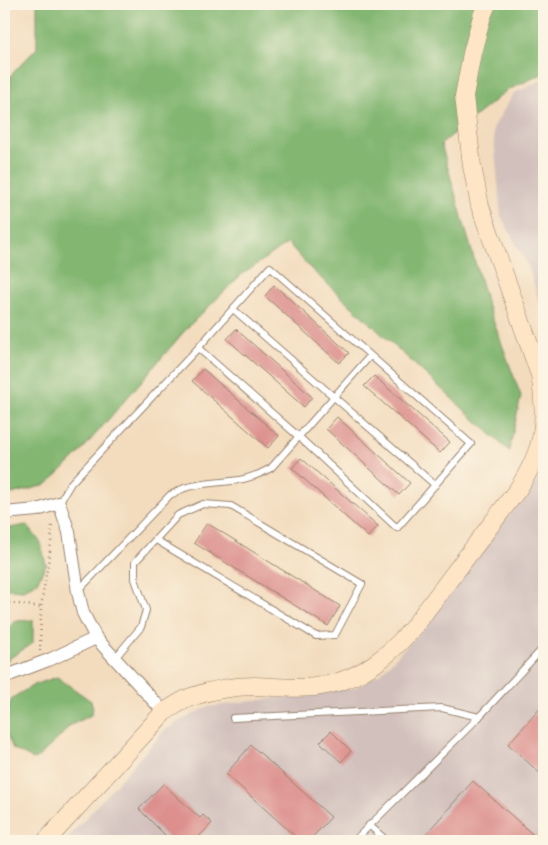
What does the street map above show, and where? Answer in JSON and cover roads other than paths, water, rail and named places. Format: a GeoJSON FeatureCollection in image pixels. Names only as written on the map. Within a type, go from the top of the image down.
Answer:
{"type":"FeatureCollection","features":[{"type":"Feature","properties":{"kind":"street"},"geometry":{"type":"LineString","coordinates":[[46,841],[164,712],[189,697],[223,689],[253,686],[298,688],[328,685],[364,671],[379,661],[396,647],[412,629],[518,489],[531,469],[544,425],[544,400],[540,375],[480,206],[472,166],[464,96],[472,54],[487,4]]}},
{"type":"Feature","properties":{"kind":"street"},"geometry":{"type":"LineString","coordinates":[[4,514],[37,510],[56,504],[69,532],[83,613],[96,638],[164,712]]}},
{"type":"Feature","properties":{"kind":"street"},"geometry":{"type":"LineString","coordinates":[[4,677],[51,659],[96,638]]}},
{"type":"Feature","properties":{"kind":"lane"},"geometry":{"type":"LineString","coordinates":[[56,504],[71,483],[198,348],[270,267],[471,444],[396,528],[298,436],[198,348]]}},
{"type":"Feature","properties":{"kind":"lane"},"geometry":{"type":"LineString","coordinates":[[233,309],[435,485]]}},
{"type":"Feature","properties":{"kind":"lane"},"geometry":{"type":"LineString","coordinates":[[78,592],[170,495],[187,487],[241,481],[257,477],[271,468],[370,356]]}},
{"type":"Feature","properties":{"kind":"lane"},"geometry":{"type":"LineString","coordinates":[[114,658],[141,627],[146,610],[135,580],[135,562],[178,515],[202,504],[231,506],[362,584],[335,636],[316,636],[156,540]]}},
{"type":"Feature","properties":{"kind":"lane"},"geometry":{"type":"LineString","coordinates":[[354,841],[479,717],[544,646]]}},
{"type":"Feature","properties":{"kind":"lane"},"geometry":{"type":"LineString","coordinates":[[233,718],[442,708],[479,717]]}},
{"type":"Feature","properties":{"kind":"lane"},"geometry":{"type":"LineString","coordinates":[[369,825],[387,841]]}}]}
